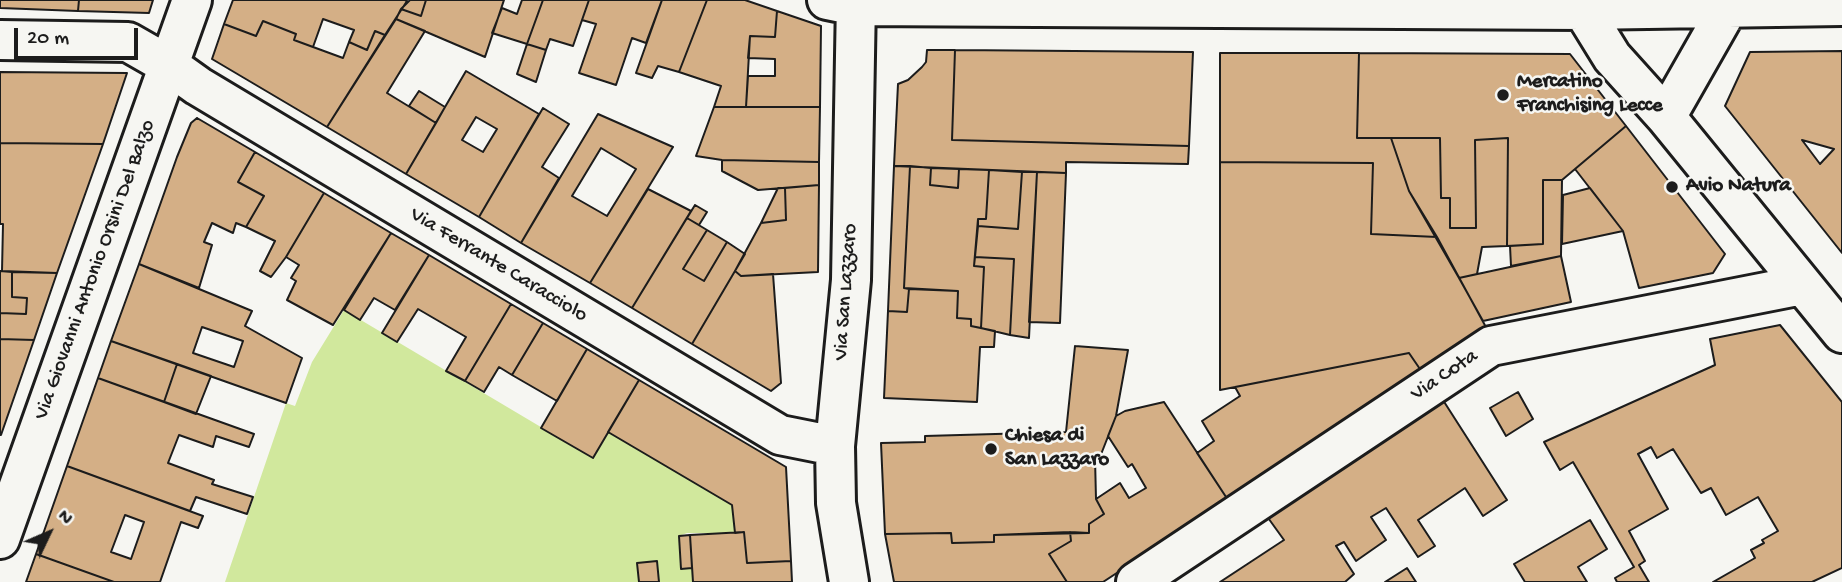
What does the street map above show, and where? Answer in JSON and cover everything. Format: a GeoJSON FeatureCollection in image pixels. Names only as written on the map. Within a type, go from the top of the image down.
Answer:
{"type":"FeatureCollection","features":[{"type":"Feature","properties":{"kind":"street","name":"Via Giovanni Antonio Orsini Del Balzo"},"geometry":{"type":"LineString","coordinates":[[0,539],[13,468],[170,66],[192,0]]}},
{"type":"Feature","properties":{"kind":"street"},"geometry":{"type":"LineString","coordinates":[[847,2],[1728,8],[1842,6]]}},
{"type":"Feature","properties":{"kind":"street","name":"Via San Lazzaro"},"geometry":{"type":"LineString","coordinates":[[847,2],[851,280],[835,446],[836,503],[849,582]]}},
{"type":"Feature","properties":{"kind":"street"},"geometry":{"type":"LineString","coordinates":[[1582,5],[1612,57],[1665,117],[1842,333]]}},
{"type":"Feature","properties":{"kind":"street"},"geometry":{"type":"LineString","coordinates":[[1665,117],[1728,8]]}},
{"type":"Feature","properties":{"kind":"street","name":"Via Ferrante Caracciolo"},"geometry":{"type":"LineString","coordinates":[[0,40],[128,42],[780,435],[835,446]]}},
{"type":"Feature","properties":{"kind":"street","name":"Via Cota"},"geometry":{"type":"LineString","coordinates":[[1136,582],[1491,346],[1802,285]]}},
{"type":"Feature","properties":{"kind":"green space"},"geometry":{"type":"Polygon","coordinates":[[[344,310],[593,458],[608,432],[732,505],[735,533],[687,533],[679,536],[681,568],[692,568],[693,582],[225,582],[286,403],[295,406],[312,362],[344,310]]]}},
{"type":"Feature","properties":{"kind":"building"},"geometry":{"type":"Polygon","coordinates":[[[0,0],[79,0],[78,11],[0,8],[0,0]]]}},
{"type":"Feature","properties":{"kind":"building"},"geometry":{"type":"Polygon","coordinates":[[[79,0],[153,0],[149,13],[78,11],[79,0]]]}},
{"type":"Feature","properties":{"kind":"building"},"geometry":{"type":"Polygon","coordinates":[[[233,0],[407,1],[385,35],[375,31],[367,50],[349,42],[354,30],[323,19],[313,47],[294,40],[296,34],[263,21],[256,36],[224,24],[233,0]]]}},
{"type":"Feature","properties":{"kind":"building"},"geometry":{"type":"Polygon","coordinates":[[[410,0],[426,0],[421,16],[401,9],[410,0]]]}},
{"type":"Feature","properties":{"kind":"building"},"geometry":{"type":"Polygon","coordinates":[[[426,0],[504,0],[485,57],[396,19],[401,9],[421,16],[426,0]]]}},
{"type":"Feature","properties":{"kind":"building"},"geometry":{"type":"Polygon","coordinates":[[[522,0],[543,0],[527,44],[492,33],[502,8],[517,14],[522,0]]]}},
{"type":"Feature","properties":{"kind":"building"},"geometry":{"type":"Polygon","coordinates":[[[543,0],[589,0],[573,46],[550,39],[546,50],[527,44],[543,0]]]}},
{"type":"Feature","properties":{"kind":"building"},"geometry":{"type":"Polygon","coordinates":[[[589,0],[662,0],[646,43],[632,38],[616,85],[579,73],[596,24],[582,20],[589,0]]]}},
{"type":"Feature","properties":{"kind":"building"},"geometry":{"type":"Polygon","coordinates":[[[662,0],[707,0],[679,72],[658,66],[652,78],[636,73],[662,0]]]}},
{"type":"Feature","properties":{"kind":"building"},"geometry":{"type":"Polygon","coordinates":[[[707,0],[745,0],[777,11],[775,37],[750,36],[746,107],[714,107],[721,86],[679,72],[707,0]]]}},
{"type":"Feature","properties":{"kind":"building"},"geometry":{"type":"Polygon","coordinates":[[[777,11],[821,26],[820,107],[746,107],[748,76],[775,76],[775,59],[748,58],[750,36],[775,37],[777,11]]]}},
{"type":"Feature","properties":{"kind":"building"},"geometry":{"type":"Polygon","coordinates":[[[396,19],[425,31],[387,93],[436,123],[406,174],[327,127],[396,19]]]}},
{"type":"Feature","properties":{"kind":"building"},"geometry":{"type":"Polygon","coordinates":[[[263,21],[296,34],[294,40],[343,58],[349,42],[367,50],[375,31],[385,35],[327,127],[212,59],[224,24],[256,36],[263,21]]]}},
{"type":"Feature","properties":{"kind":"building"},"geometry":{"type":"Polygon","coordinates":[[[527,44],[546,50],[536,82],[517,74],[527,44]]]}},
{"type":"Feature","properties":{"kind":"building"},"geometry":{"type":"Polygon","coordinates":[[[927,50],[955,50],[952,140],[1189,146],[1188,164],[1066,162],[1066,173],[894,166],[898,84],[908,80],[922,67],[926,62],[927,50]]]}},
{"type":"Feature","properties":{"kind":"building"},"geometry":{"type":"Polygon","coordinates":[[[955,50],[1193,52],[1189,146],[952,140],[955,50]]]}},
{"type":"Feature","properties":{"kind":"building"},"geometry":{"type":"Polygon","coordinates":[[[1842,51],[1842,253],[1725,106],[1750,52],[1842,51]],[[1802,140],[1820,164],[1834,149],[1802,140]]]}},
{"type":"Feature","properties":{"kind":"building"},"geometry":{"type":"Polygon","coordinates":[[[1220,53],[1359,53],[1357,138],[1391,138],[1409,191],[1437,237],[1371,234],[1373,163],[1220,162],[1220,53]]]}},
{"type":"Feature","properties":{"kind":"building"},"geometry":{"type":"Polygon","coordinates":[[[1359,53],[1570,54],[1626,126],[1562,180],[1543,180],[1543,244],[1507,246],[1508,138],[1475,140],[1476,228],[1450,228],[1450,198],[1441,198],[1440,138],[1357,138],[1359,53]]]}},
{"type":"Feature","properties":{"kind":"building"},"geometry":{"type":"Polygon","coordinates":[[[466,71],[539,114],[479,217],[406,174],[466,71]],[[476,117],[462,140],[483,152],[497,129],[476,117]]]}},
{"type":"Feature","properties":{"kind":"building"},"geometry":{"type":"Polygon","coordinates":[[[0,72],[127,73],[103,144],[0,143],[0,72]]]}},
{"type":"Feature","properties":{"kind":"building"},"geometry":{"type":"Polygon","coordinates":[[[419,91],[445,107],[436,123],[409,106],[419,91]]]}},
{"type":"Feature","properties":{"kind":"building"},"geometry":{"type":"Polygon","coordinates":[[[714,107],[820,107],[819,162],[722,160],[696,156],[714,107]]]}},
{"type":"Feature","properties":{"kind":"building"},"geometry":{"type":"Polygon","coordinates":[[[543,108],[569,124],[542,167],[559,178],[521,243],[479,217],[543,108]]]}},
{"type":"Feature","properties":{"kind":"building"},"geometry":{"type":"Polygon","coordinates":[[[598,114],[673,147],[590,283],[521,243],[598,114]],[[601,148],[572,196],[607,216],[636,169],[601,148]]]}},
{"type":"Feature","properties":{"kind":"building"},"geometry":{"type":"Polygon","coordinates":[[[197,118],[255,152],[238,182],[264,196],[246,227],[236,223],[233,233],[212,223],[204,242],[212,245],[199,288],[139,264],[177,157],[191,123],[197,118]]]}},
{"type":"Feature","properties":{"kind":"building"},"geometry":{"type":"Polygon","coordinates":[[[1626,126],[1725,254],[1713,273],[1639,288],[1623,231],[1575,169],[1626,126]]]}},
{"type":"Feature","properties":{"kind":"building"},"geometry":{"type":"Polygon","coordinates":[[[1391,138],[1440,138],[1441,198],[1450,198],[1450,228],[1476,228],[1475,140],[1508,138],[1507,246],[1482,247],[1477,274],[1459,278],[1409,191],[1391,138]]]}},
{"type":"Feature","properties":{"kind":"building"},"geometry":{"type":"Polygon","coordinates":[[[0,143],[103,144],[57,273],[2,271],[0,143]]]}},
{"type":"Feature","properties":{"kind":"building"},"geometry":{"type":"Polygon","coordinates":[[[255,152],[324,193],[271,277],[260,271],[275,241],[246,227],[264,196],[238,182],[255,152]]]}},
{"type":"Feature","properties":{"kind":"building"},"geometry":{"type":"Polygon","coordinates":[[[722,160],[819,162],[819,185],[758,190],[722,171],[722,160]]]}},
{"type":"Feature","properties":{"kind":"building"},"geometry":{"type":"Polygon","coordinates":[[[1220,162],[1373,163],[1371,234],[1437,237],[1487,329],[1422,372],[1409,353],[1220,390],[1220,162]]]}},
{"type":"Feature","properties":{"kind":"building"},"geometry":{"type":"Polygon","coordinates":[[[894,166],[910,166],[904,288],[909,289],[907,312],[888,311],[894,166]]]}},
{"type":"Feature","properties":{"kind":"building"},"geometry":{"type":"Polygon","coordinates":[[[910,166],[931,168],[930,185],[958,188],[959,169],[989,170],[986,219],[978,219],[974,266],[984,267],[981,328],[971,326],[971,319],[957,318],[958,291],[904,288],[910,166]]]}},
{"type":"Feature","properties":{"kind":"building"},"geometry":{"type":"Polygon","coordinates":[[[931,168],[959,169],[958,188],[930,185],[931,168]]]}},
{"type":"Feature","properties":{"kind":"building"},"geometry":{"type":"Polygon","coordinates":[[[989,170],[1022,172],[1018,229],[978,226],[978,219],[986,219],[989,170]]]}},
{"type":"Feature","properties":{"kind":"building"},"geometry":{"type":"Polygon","coordinates":[[[1022,172],[1037,172],[1029,338],[1010,335],[1014,259],[975,257],[978,226],[1018,229],[1022,172]]]}},
{"type":"Feature","properties":{"kind":"building"},"geometry":{"type":"Polygon","coordinates":[[[1037,172],[1066,173],[1060,323],[1029,322],[1037,172]]]}},
{"type":"Feature","properties":{"kind":"building"},"geometry":{"type":"Polygon","coordinates":[[[1543,180],[1562,180],[1561,256],[1511,266],[1510,246],[1543,244],[1543,180]]]}},
{"type":"Feature","properties":{"kind":"building"},"geometry":{"type":"Polygon","coordinates":[[[819,185],[818,272],[741,276],[735,271],[761,223],[786,220],[785,188],[819,185]]]}},
{"type":"Feature","properties":{"kind":"building"},"geometry":{"type":"Polygon","coordinates":[[[778,188],[785,188],[786,220],[761,223],[778,188]]]}},
{"type":"Feature","properties":{"kind":"building"},"geometry":{"type":"Polygon","coordinates":[[[1590,188],[1623,231],[1562,244],[1563,195],[1590,188]]]}},
{"type":"Feature","properties":{"kind":"building"},"geometry":{"type":"Polygon","coordinates":[[[648,189],[691,211],[632,308],[590,283],[648,189]]]}},
{"type":"Feature","properties":{"kind":"building"},"geometry":{"type":"Polygon","coordinates":[[[324,193],[391,233],[333,325],[287,300],[296,281],[291,278],[299,265],[286,257],[324,193]]]}},
{"type":"Feature","properties":{"kind":"building"},"geometry":{"type":"Polygon","coordinates":[[[695,205],[707,212],[699,225],[687,218],[695,205]]]}},
{"type":"Feature","properties":{"kind":"building"},"geometry":{"type":"Polygon","coordinates":[[[687,218],[707,230],[683,269],[704,281],[727,242],[745,254],[692,344],[632,308],[687,218]]]}},
{"type":"Feature","properties":{"kind":"building"},"geometry":{"type":"Polygon","coordinates":[[[707,230],[727,242],[704,281],[683,269],[707,230]]]}},
{"type":"Feature","properties":{"kind":"building"},"geometry":{"type":"Polygon","coordinates":[[[391,233],[429,255],[395,310],[374,298],[360,320],[344,310],[391,233]]]}},
{"type":"Feature","properties":{"kind":"building"},"geometry":{"type":"Polygon","coordinates":[[[429,255],[511,304],[465,381],[446,371],[466,337],[418,309],[397,342],[382,333],[429,255]]]}},
{"type":"Feature","properties":{"kind":"building"},"geometry":{"type":"Polygon","coordinates":[[[1561,256],[1571,302],[1483,321],[1459,278],[1561,256]]]}},
{"type":"Feature","properties":{"kind":"building"},"geometry":{"type":"Polygon","coordinates":[[[975,257],[1014,259],[1010,335],[981,328],[984,267],[974,266],[975,257]]]}},
{"type":"Feature","properties":{"kind":"building"},"geometry":{"type":"Polygon","coordinates":[[[139,264],[252,311],[245,326],[302,358],[286,403],[111,341],[139,264]],[[202,327],[193,353],[234,367],[243,341],[202,327]]]}},
{"type":"Feature","properties":{"kind":"building"},"geometry":{"type":"Polygon","coordinates":[[[0,271],[12,272],[12,297],[27,298],[26,314],[0,313],[0,271]]]}},
{"type":"Feature","properties":{"kind":"building"},"geometry":{"type":"Polygon","coordinates":[[[735,271],[741,276],[773,274],[781,383],[771,391],[692,344],[735,271]]]}},
{"type":"Feature","properties":{"kind":"building"},"geometry":{"type":"Polygon","coordinates":[[[12,272],[57,273],[34,340],[0,339],[0,313],[26,314],[27,298],[12,297],[12,272]]]}},
{"type":"Feature","properties":{"kind":"building"},"geometry":{"type":"Polygon","coordinates":[[[909,289],[958,291],[957,318],[971,319],[971,326],[995,331],[994,347],[980,347],[977,402],[884,398],[888,311],[907,312],[909,289]]]}},
{"type":"Feature","properties":{"kind":"building"},"geometry":{"type":"Polygon","coordinates":[[[511,304],[543,323],[512,375],[499,367],[484,392],[465,381],[511,304]]]}},
{"type":"Feature","properties":{"kind":"building"},"geometry":{"type":"Polygon","coordinates":[[[543,323],[587,349],[557,401],[512,375],[543,323]]]}},
{"type":"Feature","properties":{"kind":"building"},"geometry":{"type":"Polygon","coordinates":[[[1780,325],[1842,402],[1842,568],[1812,582],[1713,582],[1755,558],[1751,550],[1778,531],[1758,497],[1726,515],[1711,488],[1701,493],[1673,449],[1657,458],[1651,447],[1638,454],[1668,509],[1629,531],[1645,561],[1639,565],[1649,582],[1617,582],[1615,578],[1634,567],[1573,462],[1560,470],[1544,442],[1715,365],[1710,339],[1780,325]]]}},
{"type":"Feature","properties":{"kind":"building"},"geometry":{"type":"Polygon","coordinates":[[[0,339],[34,340],[1,435],[0,435],[0,339]]]}},
{"type":"Feature","properties":{"kind":"building"},"geometry":{"type":"Polygon","coordinates":[[[111,341],[177,364],[164,402],[98,378],[111,341]]]}},
{"type":"Feature","properties":{"kind":"building","name":"Chiesa di San Lazzaro"},"geometry":{"type":"Polygon","coordinates":[[[1075,346],[1128,350],[1116,416],[1100,457],[1095,458],[1096,499],[1104,514],[1089,524],[1089,533],[994,535],[994,542],[952,543],[951,533],[885,534],[881,443],[925,442],[925,436],[1066,432],[1075,346]]]}},
{"type":"Feature","properties":{"kind":"building"},"geometry":{"type":"Polygon","coordinates":[[[587,349],[639,380],[593,458],[541,428],[587,349]]]}},
{"type":"Feature","properties":{"kind":"building"},"geometry":{"type":"Polygon","coordinates":[[[1409,353],[1422,372],[1228,500],[1197,453],[1214,441],[1202,421],[1240,396],[1235,387],[1409,353]]]}},
{"type":"Feature","properties":{"kind":"building"},"geometry":{"type":"Polygon","coordinates":[[[177,364],[211,376],[196,414],[164,402],[177,364]]]}},
{"type":"Feature","properties":{"kind":"building"},"geometry":{"type":"Polygon","coordinates":[[[98,378],[254,434],[249,447],[216,436],[213,447],[179,435],[168,463],[214,480],[212,484],[253,497],[247,514],[196,497],[190,511],[67,466],[98,378]]]}},
{"type":"Feature","properties":{"kind":"building"},"geometry":{"type":"Polygon","coordinates":[[[639,380],[786,467],[791,561],[747,563],[744,532],[735,533],[732,505],[608,432],[639,380]]]}},
{"type":"Feature","properties":{"kind":"building"},"geometry":{"type":"Polygon","coordinates":[[[1518,392],[1533,419],[1506,436],[1490,408],[1518,392]]]}},
{"type":"Feature","properties":{"kind":"building"},"geometry":{"type":"Polygon","coordinates":[[[1441,397],[1507,500],[1483,516],[1465,488],[1418,520],[1435,546],[1418,557],[1386,508],[1371,517],[1386,540],[1356,561],[1344,542],[1336,546],[1354,574],[1345,582],[1220,582],[1284,540],[1266,515],[1441,397]]]}},
{"type":"Feature","properties":{"kind":"building"},"geometry":{"type":"Polygon","coordinates":[[[1164,402],[1228,500],[1103,582],[1067,582],[1049,554],[1071,541],[1070,532],[1089,533],[1089,524],[1104,514],[1096,499],[1120,483],[1129,498],[1146,488],[1132,464],[1128,467],[1108,436],[1116,416],[1125,411],[1164,402]]]}},
{"type":"Feature","properties":{"kind":"building"},"geometry":{"type":"Polygon","coordinates":[[[67,466],[203,516],[198,528],[181,522],[160,582],[114,582],[36,554],[67,466]],[[125,515],[111,552],[131,559],[144,522],[125,515]]]}},
{"type":"Feature","properties":{"kind":"building"},"geometry":{"type":"Polygon","coordinates":[[[1590,520],[1607,549],[1578,567],[1587,582],[1525,582],[1514,564],[1590,520]]]}},
{"type":"Feature","properties":{"kind":"building"},"geometry":{"type":"Polygon","coordinates":[[[744,532],[747,563],[791,561],[792,582],[693,582],[690,535],[744,532]]]}},
{"type":"Feature","properties":{"kind":"building"},"geometry":{"type":"Polygon","coordinates":[[[1070,532],[1071,541],[1049,554],[1067,582],[894,582],[885,534],[951,533],[952,543],[994,542],[994,535],[1070,532]]]}},
{"type":"Feature","properties":{"kind":"building"},"geometry":{"type":"Polygon","coordinates":[[[690,535],[692,568],[681,569],[679,536],[690,535]]]}},
{"type":"Feature","properties":{"kind":"building"},"geometry":{"type":"Polygon","coordinates":[[[36,554],[114,582],[26,582],[36,554]]]}},
{"type":"Feature","properties":{"kind":"building"},"geometry":{"type":"Polygon","coordinates":[[[657,561],[659,582],[639,582],[637,563],[657,561]]]}},
{"type":"Feature","properties":{"kind":"building"},"geometry":{"type":"Polygon","coordinates":[[[1407,568],[1416,582],[1385,582],[1407,568]]]}},
{"type":"Feature","properties":{"kind":"place","name":"Mercatino Franchising Lecce"},"geometry":{"type":"Point","coordinates":[1503,95]}},
{"type":"Feature","properties":{"kind":"place","name":"Avio Natura"},"geometry":{"type":"Point","coordinates":[1672,187]}},
{"type":"Feature","properties":{"kind":"place","name":"Chiesa di San Lazzaro"},"geometry":{"type":"Point","coordinates":[991,449]}}]}
